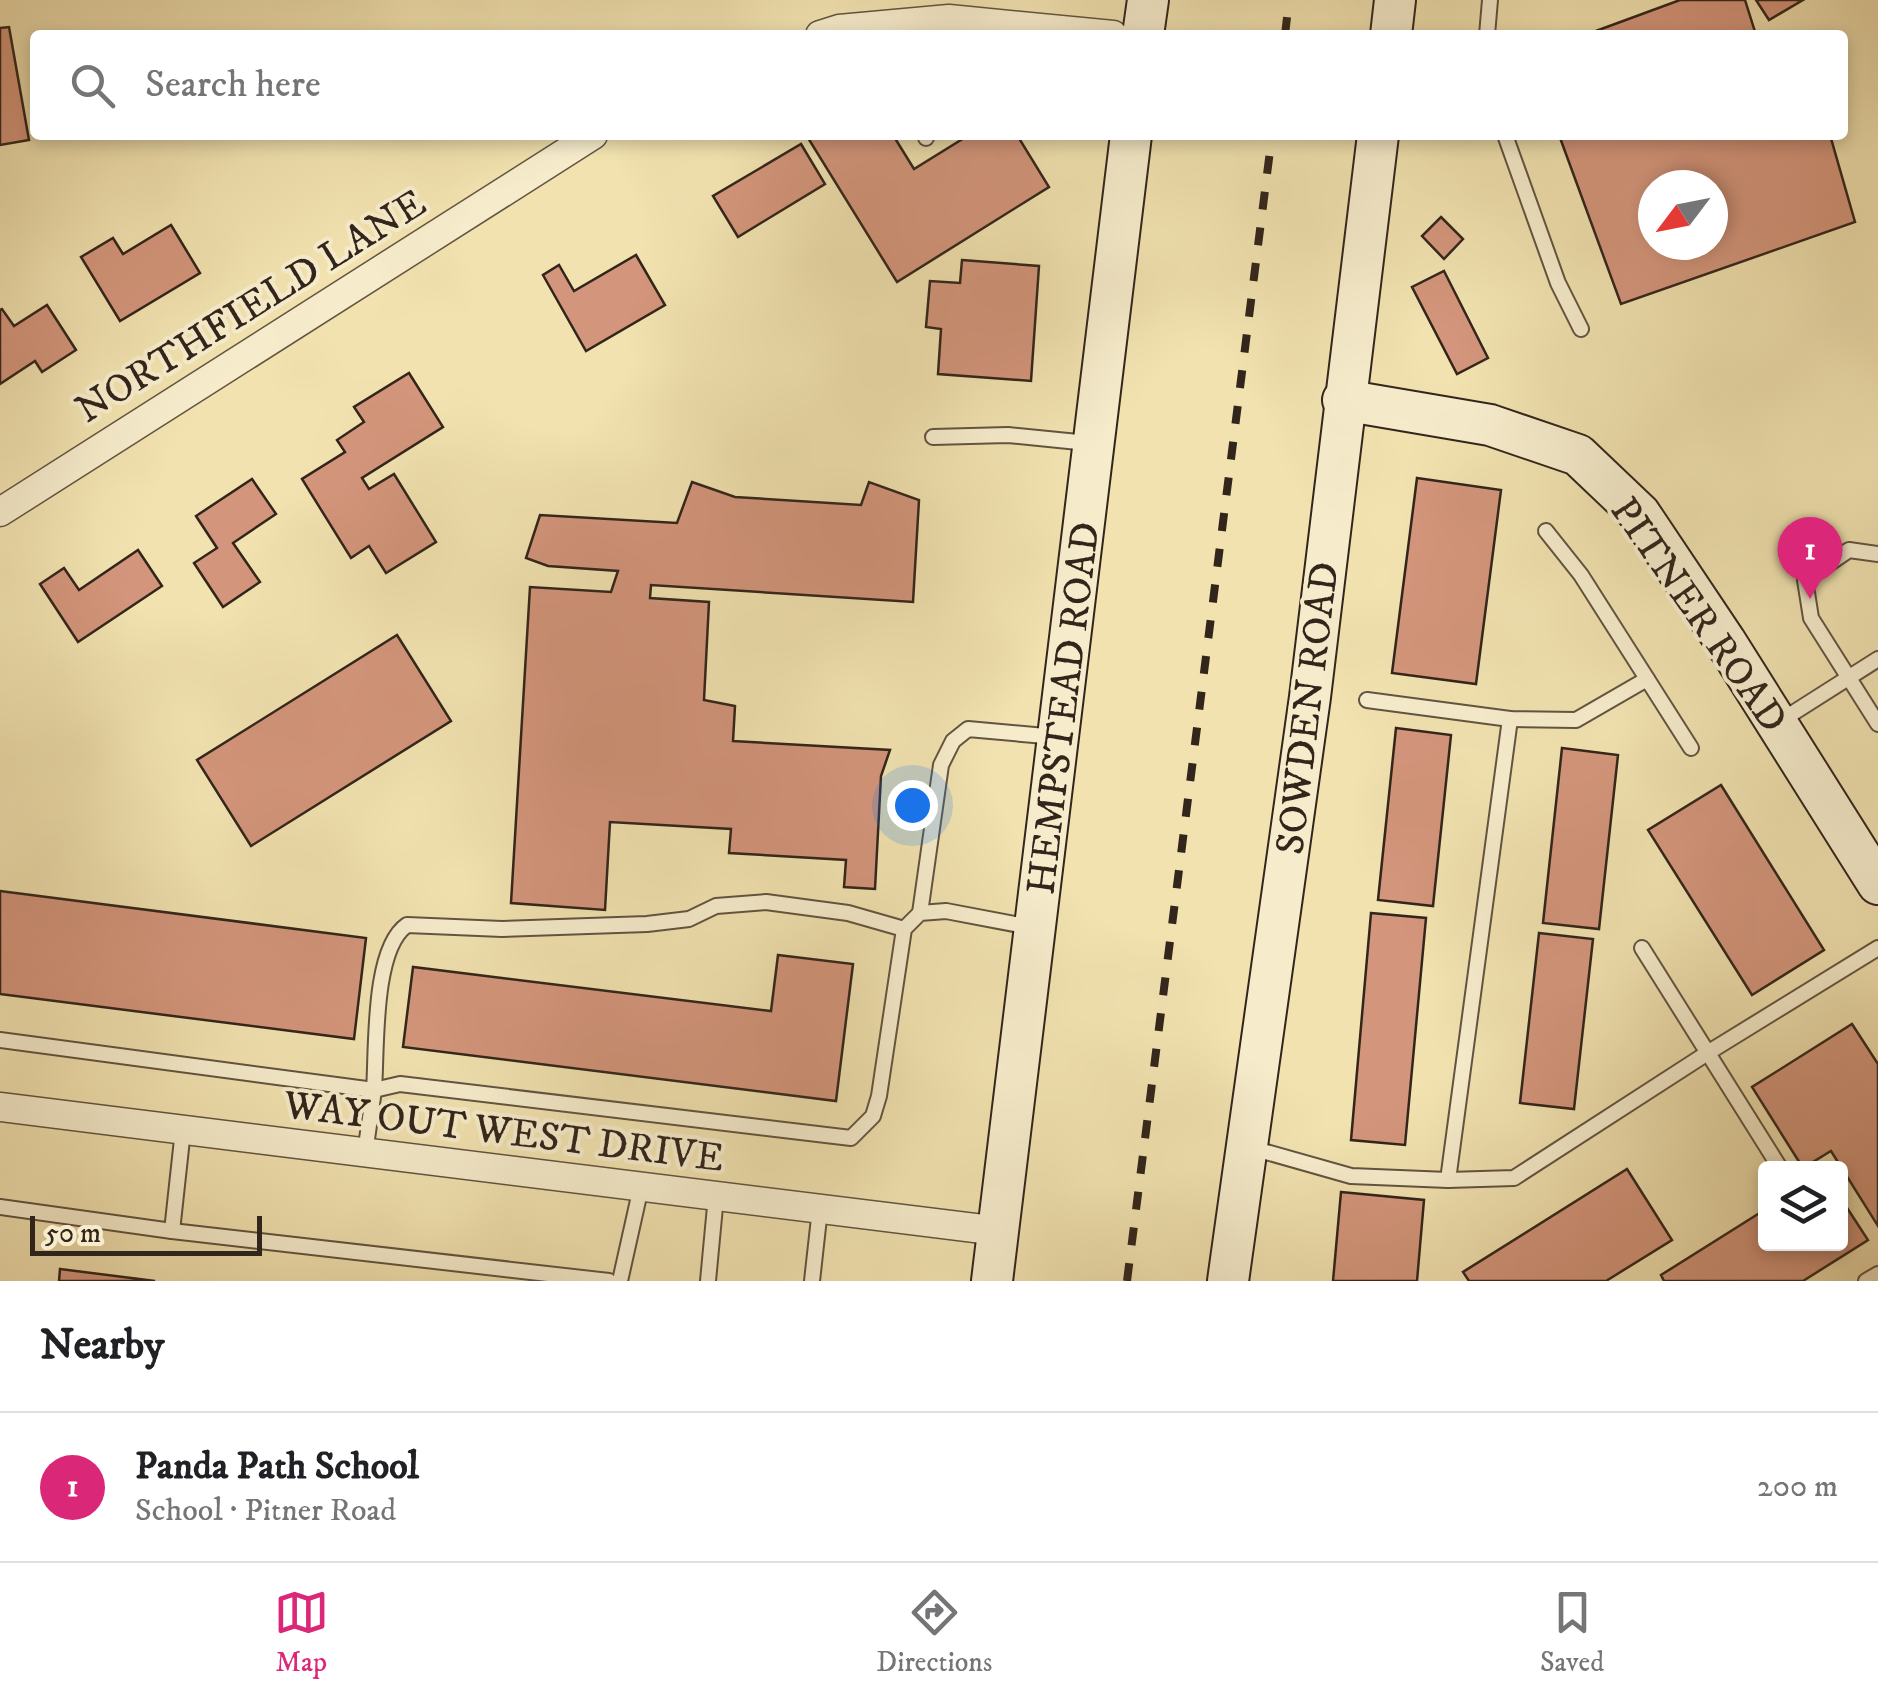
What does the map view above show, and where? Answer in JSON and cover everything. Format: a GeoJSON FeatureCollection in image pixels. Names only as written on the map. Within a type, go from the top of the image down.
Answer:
{"type":"FeatureCollection","features":[{"type":"Feature","properties":{"kind":"street"},"geometry":{"type":"LineString","coordinates":[[1144,30],[1148,0]]}},
{"type":"Feature","properties":{"kind":"street"},"geometry":{"type":"LineString","coordinates":[[1391,30],[1395,0]]}},
{"type":"Feature","properties":{"kind":"street"},"geometry":{"type":"LineString","coordinates":[[837,30],[929,28],[949,19],[1062,30]]}},
{"type":"Feature","properties":{"kind":"street","name":"NORTHFIELD LANE"},"geometry":{"type":"LineString","coordinates":[[0,512],[585,140]]}},
{"type":"Feature","properties":{"kind":"street","name":"HEMPSTEAD ROAD"},"geometry":{"type":"LineString","coordinates":[[992,1281],[1130,140]]}},
{"type":"Feature","properties":{"kind":"street","name":"SOWDEN ROAD"},"geometry":{"type":"LineString","coordinates":[[1228,1281],[1310,697],[1377,140]]}},
{"type":"Feature","properties":{"kind":"street","name":"PITNER ROAD"},"geometry":{"type":"LineString","coordinates":[[1343,400],[1490,425],[1578,455],[1640,514],[1878,884]]}},
{"type":"Feature","properties":{"kind":"street","name":"WAY OUT WEST DRIVE"},"geometry":{"type":"LineString","coordinates":[[0,1107],[999,1231]]}},
{"type":"Feature","properties":{"kind":"lane"},"geometry":{"type":"LineString","coordinates":[[1487,30],[1490,0]]}},
{"type":"Feature","properties":{"kind":"lane"},"geometry":{"type":"LineString","coordinates":[[1507,140],[1558,283],[1580,328]]}},
{"type":"Feature","properties":{"kind":"lane"},"geometry":{"type":"LineString","coordinates":[[933,437],[1008,434],[1094,444]]}},
{"type":"Feature","properties":{"kind":"lane"},"geometry":{"type":"LineString","coordinates":[[1546,531],[1581,575],[1691,748]]}},
{"type":"Feature","properties":{"kind":"lane"},"geometry":{"type":"LineString","coordinates":[[1878,554],[1850,550],[1805,580],[1812,618],[1878,724]]}},
{"type":"Feature","properties":{"kind":"lane"},"geometry":{"type":"LineString","coordinates":[[1777,724],[1878,659]]}},
{"type":"Feature","properties":{"kind":"lane"},"geometry":{"type":"LineString","coordinates":[[1367,700],[1510,719],[1576,720],[1647,680]]}},
{"type":"Feature","properties":{"kind":"lane"},"geometry":{"type":"LineString","coordinates":[[1448,1180],[1510,719]]}},
{"type":"Feature","properties":{"kind":"lane"},"geometry":{"type":"LineString","coordinates":[[0,1040],[374,1090],[400,1084],[851,1138],[873,1116],[879,1096],[904,929],[920,913],[940,765],[953,741],[968,729],[1058,737]]}},
{"type":"Feature","properties":{"kind":"lane"},"geometry":{"type":"LineString","coordinates":[[365,1153],[382,979],[390,944],[407,925],[502,928],[646,924],[688,919],[716,906],[766,902],[848,914],[904,929]]}},
{"type":"Feature","properties":{"kind":"lane"},"geometry":{"type":"LineString","coordinates":[[920,913],[946,911],[1036,928]]}},
{"type":"Feature","properties":{"kind":"lane"},"geometry":{"type":"LineString","coordinates":[[1642,948],[1776,1161]]}},
{"type":"Feature","properties":{"kind":"lane"},"geometry":{"type":"LineString","coordinates":[[1246,1146],[1352,1176],[1514,1178],[1878,948]]}},
{"type":"Feature","properties":{"kind":"lane"},"geometry":{"type":"LineString","coordinates":[[172,1232],[183,1130]]}},
{"type":"Feature","properties":{"kind":"lane"},"geometry":{"type":"LineString","coordinates":[[620,1281],[641,1187]]}},
{"type":"Feature","properties":{"kind":"lane"},"geometry":{"type":"LineString","coordinates":[[708,1281],[716,1196]]}},
{"type":"Feature","properties":{"kind":"lane"},"geometry":{"type":"LineString","coordinates":[[0,1207],[172,1232],[610,1281]]}},
{"type":"Feature","properties":{"kind":"lane"},"geometry":{"type":"LineString","coordinates":[[812,1281],[820,1209]]}},
{"type":"Feature","properties":{"kind":"lane"},"geometry":{"type":"LineString","coordinates":[[1866,1281],[1878,1274]]}},
{"type":"Feature","properties":{"kind":"building"},"geometry":{"type":"Polygon","coordinates":[[[1680,0],[1745,0],[1754,30],[1599,30],[1680,0]]]}},
{"type":"Feature","properties":{"kind":"building"},"geometry":{"type":"Polygon","coordinates":[[[1756,0],[1803,0],[1769,20],[1756,0]]]}},
{"type":"Feature","properties":{"kind":"building"},"geometry":{"type":"Polygon","coordinates":[[[9,27],[29,140],[0,145],[0,28],[9,27]]]}},
{"type":"Feature","properties":{"kind":"building"},"geometry":{"type":"Polygon","coordinates":[[[809,140],[896,140],[914,169],[961,140],[1020,140],[1049,187],[897,282],[809,140]]]}},
{"type":"Feature","properties":{"kind":"building"},"geometry":{"type":"Polygon","coordinates":[[[1561,140],[1831,140],[1855,222],[1621,304],[1561,140]]]}},
{"type":"Feature","properties":{"kind":"building"},"geometry":{"type":"Polygon","coordinates":[[[801,144],[825,184],[738,237],[713,196],[801,144]]]}},
{"type":"Feature","properties":{"kind":"building"},"geometry":{"type":"Polygon","coordinates":[[[1441,217],[1463,239],[1444,259],[1422,236],[1441,217]]]}},
{"type":"Feature","properties":{"kind":"building"},"geometry":{"type":"Polygon","coordinates":[[[171,225],[200,273],[120,321],[81,257],[113,238],[123,254],[171,225]]]}},
{"type":"Feature","properties":{"kind":"building"},"geometry":{"type":"Polygon","coordinates":[[[636,255],[665,305],[586,351],[543,275],[559,265],[574,291],[636,255]]]}},
{"type":"Feature","properties":{"kind":"building"},"geometry":{"type":"Polygon","coordinates":[[[962,260],[1039,266],[1031,381],[938,374],[941,329],[926,327],[930,281],[960,283],[962,260]]]}},
{"type":"Feature","properties":{"kind":"building"},"geometry":{"type":"Polygon","coordinates":[[[1444,271],[1488,358],[1457,374],[1412,287],[1444,271]]]}},
{"type":"Feature","properties":{"kind":"building"},"geometry":{"type":"Polygon","coordinates":[[[47,305],[76,350],[42,372],[35,361],[0,384],[0,310],[14,326],[47,305]]]}},
{"type":"Feature","properties":{"kind":"building"},"geometry":{"type":"Polygon","coordinates":[[[409,373],[443,427],[362,478],[369,489],[394,474],[436,542],[386,573],[369,546],[351,558],[302,479],[345,452],[337,440],[364,422],[354,407],[409,373]]]}},
{"type":"Feature","properties":{"kind":"building"},"geometry":{"type":"Polygon","coordinates":[[[1417,478],[1501,490],[1476,684],[1392,673],[1417,478]]]}},
{"type":"Feature","properties":{"kind":"building"},"geometry":{"type":"Polygon","coordinates":[[[252,479],[276,514],[233,543],[260,582],[223,607],[194,563],[217,548],[196,516],[252,479]]]}},
{"type":"Feature","properties":{"kind":"building"},"geometry":{"type":"Polygon","coordinates":[[[692,482],[735,497],[861,505],[869,482],[919,500],[913,602],[651,585],[650,598],[709,602],[704,700],[735,706],[733,741],[890,750],[881,776],[875,889],[844,887],[846,860],[729,853],[731,829],[610,822],[605,910],[511,903],[530,587],[611,592],[618,571],[548,566],[526,558],[540,515],[677,523],[692,482]]]}},
{"type":"Feature","properties":{"kind":"building"},"geometry":{"type":"Polygon","coordinates":[[[138,550],[162,586],[78,642],[40,584],[64,568],[79,590],[138,550]]]}},
{"type":"Feature","properties":{"kind":"building"},"geometry":{"type":"Polygon","coordinates":[[[397,635],[451,721],[251,846],[197,760],[397,635]]]}},
{"type":"Feature","properties":{"kind":"building"},"geometry":{"type":"Polygon","coordinates":[[[1396,728],[1451,735],[1433,906],[1378,900],[1396,728]]]}},
{"type":"Feature","properties":{"kind":"building"},"geometry":{"type":"Polygon","coordinates":[[[1562,748],[1618,755],[1599,929],[1543,923],[1562,748]]]}},
{"type":"Feature","properties":{"kind":"building"},"geometry":{"type":"Polygon","coordinates":[[[1721,785],[1824,950],[1752,995],[1648,830],[1721,785]]]}},
{"type":"Feature","properties":{"kind":"building"},"geometry":{"type":"Polygon","coordinates":[[[0,891],[366,938],[354,1039],[0,994],[0,891]]]}},
{"type":"Feature","properties":{"kind":"building"},"geometry":{"type":"Polygon","coordinates":[[[1371,913],[1426,918],[1405,1145],[1351,1140],[1371,913]]]}},
{"type":"Feature","properties":{"kind":"building"},"geometry":{"type":"Polygon","coordinates":[[[1539,933],[1593,939],[1574,1109],[1520,1103],[1539,933]]]}},
{"type":"Feature","properties":{"kind":"building"},"geometry":{"type":"Polygon","coordinates":[[[778,955],[853,964],[836,1101],[403,1047],[413,967],[771,1011],[778,955]]]}},
{"type":"Feature","properties":{"kind":"building"},"geometry":{"type":"Polygon","coordinates":[[[1852,1024],[1878,1064],[1878,1226],[1848,1178],[1848,1161],[1837,1161],[1831,1151],[1815,1161],[1799,1161],[1752,1087],[1852,1024]]]}},
{"type":"Feature","properties":{"kind":"building"},"geometry":{"type":"Polygon","coordinates":[[[1627,1169],[1672,1240],[1606,1281],[1469,1281],[1463,1272],[1627,1169]]]}},
{"type":"Feature","properties":{"kind":"building"},"geometry":{"type":"Polygon","coordinates":[[[1341,1192],[1424,1200],[1417,1281],[1333,1281],[1341,1192]]]}},
{"type":"Feature","properties":{"kind":"building"},"geometry":{"type":"Polygon","coordinates":[[[1848,1209],[1868,1240],[1803,1281],[1664,1281],[1661,1275],[1758,1214],[1758,1251],[1848,1251],[1848,1209]]]}},
{"type":"Feature","properties":{"kind":"building"},"geometry":{"type":"Polygon","coordinates":[[[60,1269],[155,1281],[59,1281],[60,1269]]]}},
{"type":"Feature","properties":{"kind":"railway"},"geometry":{"type":"LineString","coordinates":[[1286,30],[1289,0]]}},
{"type":"Feature","properties":{"kind":"railway"},"geometry":{"type":"LineString","coordinates":[[1127,1281],[1271,140]]}},
{"type":"Feature","properties":{"kind":"place","name":"Panda Path School"},"geometry":{"type":"Point","coordinates":[1810,599]}}]}
